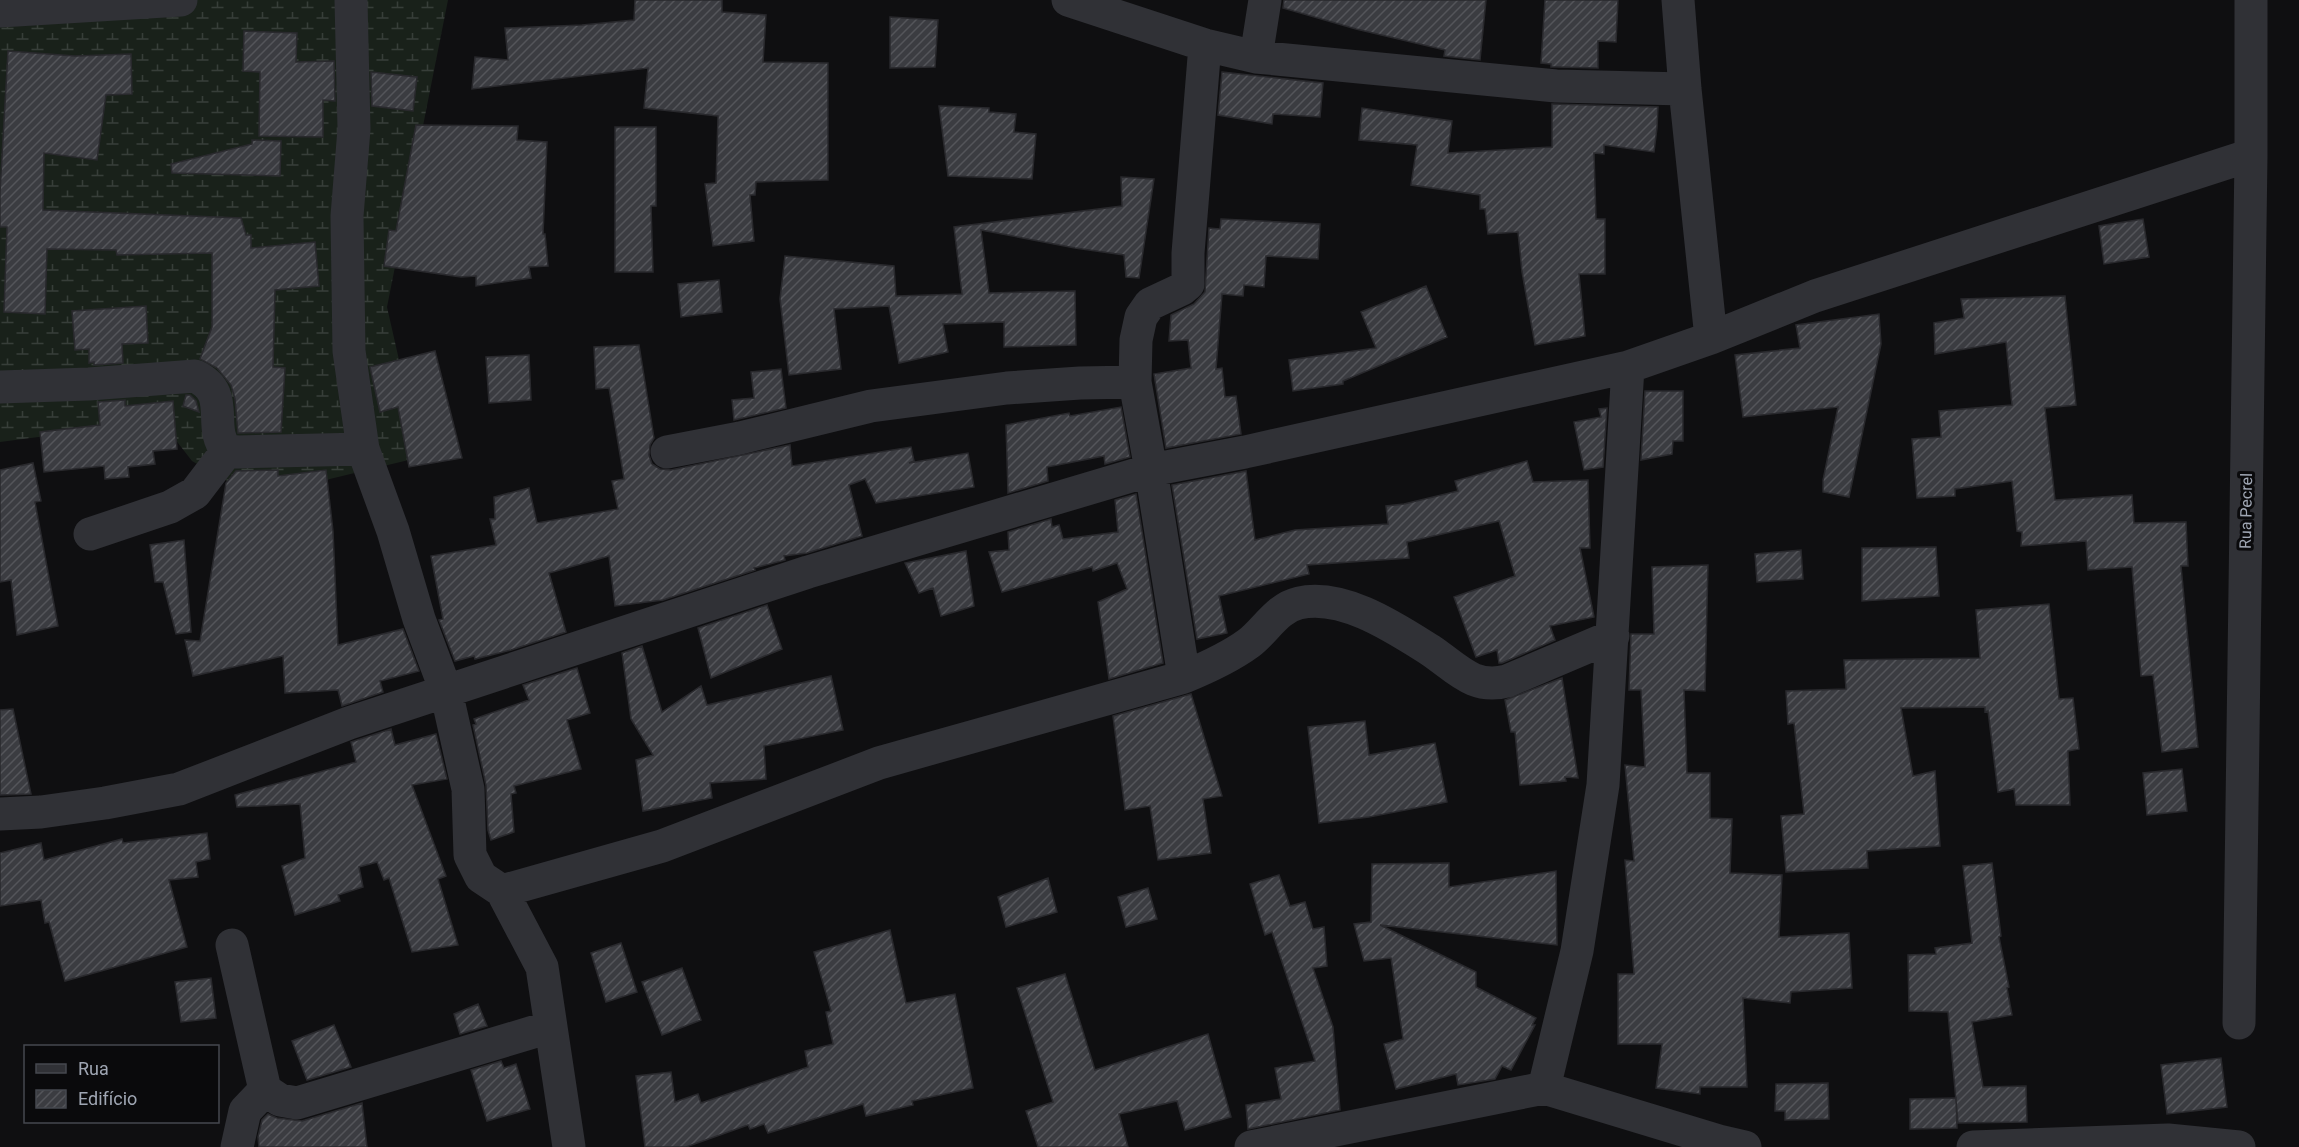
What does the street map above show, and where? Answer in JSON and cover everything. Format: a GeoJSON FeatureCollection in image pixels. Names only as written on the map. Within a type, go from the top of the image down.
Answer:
{"type":"FeatureCollection","features":[{"type":"Feature","properties":{"kind":"street"},"geometry":{"type":"LineString","coordinates":[[0,11],[181,0]]}},
{"type":"Feature","properties":{"kind":"street"},"geometry":{"type":"LineString","coordinates":[[351,0],[354,129],[347,216],[349,351],[363,449],[393,531],[419,619],[446,691],[468,789],[470,855],[481,877],[501,891],[542,967],[569,1147]]}},
{"type":"Feature","properties":{"kind":"street"},"geometry":{"type":"LineString","coordinates":[[1068,0],[1205,45],[1256,57],[1556,86],[1685,89]]}},
{"type":"Feature","properties":{"kind":"street"},"geometry":{"type":"LineString","coordinates":[[1256,57],[1265,0]]}},
{"type":"Feature","properties":{"kind":"street"},"geometry":{"type":"LineString","coordinates":[[1678,0],[1711,338]]}},
{"type":"Feature","properties":{"kind":"street","name":"Rua Pecrel"},"geometry":{"type":"LineString","coordinates":[[2239,1023],[2251,155],[2251,0]]}},
{"type":"Feature","properties":{"kind":"street"},"geometry":{"type":"LineString","coordinates":[[1184,676],[1135,382],[1136,340],[1141,317],[1150,304],[1188,284],[1188,252],[1205,45]]}},
{"type":"Feature","properties":{"kind":"street"},"geometry":{"type":"LineString","coordinates":[[0,814],[62,809],[179,789],[349,723],[808,572],[1151,470],[1245,452],[1628,367],[1711,338],[1836,288],[2251,155]]}},
{"type":"Feature","properties":{"kind":"street"},"geometry":{"type":"LineString","coordinates":[[1544,1088],[1576,951],[1603,785],[1628,367]]}},
{"type":"Feature","properties":{"kind":"street"},"geometry":{"type":"LineString","coordinates":[[0,387],[89,384],[195,376],[208,382],[215,393],[220,442],[227,451],[363,449]]}},
{"type":"Feature","properties":{"kind":"street"},"geometry":{"type":"LineString","coordinates":[[667,452],[740,438],[871,406],[1007,388],[1135,382]]}},
{"type":"Feature","properties":{"kind":"street"},"geometry":{"type":"LineString","coordinates":[[90,534],[170,507],[195,493],[227,451]]}},
{"type":"Feature","properties":{"kind":"street"},"geometry":{"type":"LineString","coordinates":[[501,891],[662,846],[879,763],[1202,670],[1250,642],[1278,614],[1298,603],[1316,602],[1346,606],[1379,620],[1430,650],[1464,676],[1492,685],[1507,681],[1613,636]]}},
{"type":"Feature","properties":{"kind":"street"},"geometry":{"type":"LineString","coordinates":[[232,945],[266,1090],[280,1100],[297,1103],[550,1027]]}},
{"type":"Feature","properties":{"kind":"street"},"geometry":{"type":"LineString","coordinates":[[1251,1147],[1544,1088],[1745,1147]]}},
{"type":"Feature","properties":{"kind":"street"},"geometry":{"type":"LineString","coordinates":[[237,1147],[245,1112],[266,1090]]}},
{"type":"Feature","properties":{"kind":"street"},"geometry":{"type":"LineString","coordinates":[[1973,1147],[2168,1140],[2239,1147]]}},
{"type":"Feature","properties":{"kind":"green space"},"geometry":{"type":"Polygon","coordinates":[[[0,0],[448,0],[387,307],[421,457],[255,497],[192,461],[161,421],[0,442],[0,0]]]}},
{"type":"Feature","properties":{"kind":"building"},"geometry":{"type":"Polygon","coordinates":[[[635,0],[722,0],[722,12],[766,15],[763,62],[828,63],[828,180],[756,182],[755,195],[750,195],[754,241],[713,246],[705,184],[716,183],[718,116],[644,108],[648,68],[472,89],[475,57],[508,60],[505,28],[634,20],[635,0]]]}},
{"type":"Feature","properties":{"kind":"building"},"geometry":{"type":"Polygon","coordinates":[[[1284,0],[1486,0],[1480,60],[1444,56],[1445,50],[1356,29],[1283,8],[1284,0]]]}},
{"type":"Feature","properties":{"kind":"building"},"geometry":{"type":"Polygon","coordinates":[[[1545,0],[1618,0],[1616,42],[1598,41],[1598,68],[1551,67],[1551,64],[1541,63],[1545,0]]]}},
{"type":"Feature","properties":{"kind":"building"},"geometry":{"type":"Polygon","coordinates":[[[890,17],[938,20],[935,67],[890,68],[890,17]]]}},
{"type":"Feature","properties":{"kind":"building"},"geometry":{"type":"Polygon","coordinates":[[[244,31],[297,33],[296,62],[334,61],[335,101],[323,100],[323,137],[259,136],[260,72],[243,71],[244,31]]]}},
{"type":"Feature","properties":{"kind":"building"},"geometry":{"type":"Polygon","coordinates":[[[8,51],[75,56],[131,54],[132,94],[106,95],[97,160],[44,153],[43,210],[241,218],[246,235],[251,235],[251,248],[315,242],[319,286],[275,290],[273,367],[285,368],[281,432],[238,433],[235,399],[231,385],[217,368],[200,359],[212,327],[212,253],[117,255],[116,250],[47,249],[45,314],[4,312],[7,227],[0,227],[0,192],[8,51]]]}},
{"type":"Feature","properties":{"kind":"building"},"geometry":{"type":"Polygon","coordinates":[[[371,72],[417,77],[413,111],[372,106],[371,72]]]}},
{"type":"Feature","properties":{"kind":"building"},"geometry":{"type":"Polygon","coordinates":[[[1222,72],[1323,83],[1320,117],[1273,114],[1272,124],[1218,115],[1222,72]]]}},
{"type":"Feature","properties":{"kind":"building"},"geometry":{"type":"Polygon","coordinates":[[[1552,104],[1658,107],[1657,128],[1654,152],[1604,145],[1604,154],[1594,153],[1596,219],[1605,219],[1605,274],[1579,274],[1585,336],[1535,345],[1522,272],[1518,232],[1488,234],[1485,209],[1480,209],[1480,195],[1411,185],[1417,145],[1359,140],[1362,108],[1452,121],[1448,153],[1552,147],[1552,104]]]}},
{"type":"Feature","properties":{"kind":"building"},"geometry":{"type":"Polygon","coordinates":[[[939,106],[989,108],[989,112],[1016,114],[1014,132],[1036,134],[1032,179],[948,176],[939,106]]]}},
{"type":"Feature","properties":{"kind":"building"},"geometry":{"type":"Polygon","coordinates":[[[416,125],[518,126],[517,140],[547,142],[543,234],[545,234],[548,266],[529,267],[531,278],[476,286],[476,276],[461,277],[384,266],[389,230],[396,231],[416,125]]]}},
{"type":"Feature","properties":{"kind":"building"},"geometry":{"type":"Polygon","coordinates":[[[615,127],[656,127],[656,206],[651,206],[653,272],[615,272],[615,127]]]}},
{"type":"Feature","properties":{"kind":"building"},"geometry":{"type":"Polygon","coordinates":[[[252,140],[281,141],[280,176],[172,173],[171,164],[252,144],[252,140]]]}},
{"type":"Feature","properties":{"kind":"building"},"geometry":{"type":"Polygon","coordinates":[[[1121,177],[1154,179],[1139,278],[1126,277],[1124,255],[981,230],[989,293],[1075,291],[1076,345],[1004,347],[1004,322],[943,324],[948,352],[899,363],[889,306],[834,309],[841,369],[789,375],[780,299],[785,256],[894,266],[896,296],[962,294],[954,227],[1122,206],[1121,177]]]}},
{"type":"Feature","properties":{"kind":"building"},"geometry":{"type":"Polygon","coordinates":[[[1221,219],[1320,224],[1318,259],[1266,256],[1264,287],[1244,285],[1243,296],[1222,294],[1216,369],[1222,368],[1225,397],[1236,396],[1241,434],[1166,448],[1154,374],[1191,368],[1188,340],[1169,341],[1171,315],[1194,304],[1205,292],[1209,228],[1220,229],[1221,219]]]}},
{"type":"Feature","properties":{"kind":"building"},"geometry":{"type":"Polygon","coordinates":[[[2143,219],[2149,257],[2104,264],[2099,226],[2143,219]]]}},
{"type":"Feature","properties":{"kind":"building"},"geometry":{"type":"Polygon","coordinates":[[[719,280],[722,312],[681,317],[678,284],[719,280]]]}},
{"type":"Feature","properties":{"kind":"building"},"geometry":{"type":"Polygon","coordinates":[[[1426,286],[1447,337],[1343,381],[1343,384],[1293,391],[1289,360],[1376,348],[1361,312],[1426,286]]]}},
{"type":"Feature","properties":{"kind":"building"},"geometry":{"type":"Polygon","coordinates":[[[2065,296],[2076,405],[2045,408],[2055,500],[2132,495],[2134,523],[2186,522],[2188,566],[2181,566],[2198,747],[2162,752],[2153,675],[2141,676],[2132,567],[2088,570],[2086,541],[2021,546],[2022,532],[2017,531],[2012,481],[1955,489],[1955,496],[1917,498],[1912,439],[1941,437],[1939,411],[2012,405],[2006,342],[1935,354],[1934,323],[1964,318],[1961,299],[2065,296]]]}},
{"type":"Feature","properties":{"kind":"building"},"geometry":{"type":"Polygon","coordinates":[[[146,306],[148,343],[122,344],[123,363],[94,365],[94,362],[89,363],[89,349],[75,350],[72,311],[146,306]]]}},
{"type":"Feature","properties":{"kind":"building"},"geometry":{"type":"Polygon","coordinates":[[[1879,314],[1881,344],[1849,497],[1823,492],[1823,480],[1838,407],[1743,417],[1735,355],[1800,348],[1796,325],[1879,314]]]}},
{"type":"Feature","properties":{"kind":"building"},"geometry":{"type":"Polygon","coordinates":[[[639,345],[654,438],[650,445],[649,455],[652,464],[660,469],[671,470],[790,445],[792,466],[911,447],[914,461],[909,463],[968,453],[974,487],[876,503],[865,479],[849,485],[862,536],[807,553],[784,556],[785,560],[754,568],[755,570],[663,600],[615,606],[609,556],[549,573],[566,632],[511,650],[475,659],[474,656],[455,661],[439,620],[443,619],[431,556],[496,545],[490,519],[495,519],[494,497],[529,488],[537,523],[618,509],[612,481],[624,479],[609,388],[596,389],[594,347],[639,345]]]}},
{"type":"Feature","properties":{"kind":"building"},"geometry":{"type":"Polygon","coordinates":[[[435,351],[462,458],[409,467],[398,407],[380,412],[370,367],[435,351]]]}},
{"type":"Feature","properties":{"kind":"building"},"geometry":{"type":"Polygon","coordinates":[[[529,355],[531,400],[489,403],[486,357],[529,355]]]}},
{"type":"Feature","properties":{"kind":"building"},"geometry":{"type":"Polygon","coordinates":[[[781,369],[786,408],[734,420],[732,400],[754,398],[751,372],[781,369]]]}},
{"type":"Feature","properties":{"kind":"building"},"geometry":{"type":"Polygon","coordinates":[[[1645,391],[1683,391],[1683,441],[1673,441],[1672,454],[1641,460],[1645,391]]]}},
{"type":"Feature","properties":{"kind":"building"},"geometry":{"type":"Polygon","coordinates":[[[186,395],[190,395],[196,401],[199,412],[183,406],[186,395]]]}},
{"type":"Feature","properties":{"kind":"building"},"geometry":{"type":"Polygon","coordinates":[[[125,400],[125,406],[173,401],[177,449],[153,451],[155,464],[128,467],[129,477],[105,479],[104,466],[44,472],[40,432],[100,425],[98,402],[125,400]]]}},
{"type":"Feature","properties":{"kind":"building"},"geometry":{"type":"Polygon","coordinates":[[[1121,407],[1130,457],[1105,464],[1104,456],[1047,467],[1048,481],[1008,493],[1006,425],[1069,413],[1070,416],[1121,407]]]}},
{"type":"Feature","properties":{"kind":"building"},"geometry":{"type":"Polygon","coordinates":[[[1607,408],[1603,467],[1584,470],[1574,422],[1601,417],[1599,409],[1607,408]]]}},
{"type":"Feature","properties":{"kind":"building"},"geometry":{"type":"Polygon","coordinates":[[[1527,461],[1533,482],[1588,480],[1590,548],[1580,548],[1594,617],[1550,626],[1555,640],[1502,663],[1499,663],[1497,650],[1476,657],[1454,597],[1515,576],[1499,521],[1407,542],[1409,558],[1307,565],[1309,574],[1219,596],[1227,633],[1197,639],[1172,485],[1246,471],[1255,540],[1295,530],[1388,524],[1386,506],[1458,491],[1455,481],[1527,461]]]}},
{"type":"Feature","properties":{"kind":"building"},"geometry":{"type":"Polygon","coordinates":[[[33,463],[41,501],[35,502],[58,626],[17,635],[11,580],[0,582],[0,470],[33,463]]]}},
{"type":"Feature","properties":{"kind":"building"},"geometry":{"type":"Polygon","coordinates":[[[278,470],[278,476],[326,470],[333,531],[338,645],[403,629],[419,671],[380,681],[383,692],[342,706],[338,690],[285,693],[283,656],[193,676],[185,640],[200,641],[226,483],[236,471],[278,470]]]}},
{"type":"Feature","properties":{"kind":"building"},"geometry":{"type":"Polygon","coordinates":[[[1136,494],[1163,663],[1109,679],[1098,602],[1127,589],[1117,563],[1093,571],[1092,567],[1002,592],[989,552],[1009,550],[1008,532],[1051,519],[1052,527],[1059,525],[1063,539],[1118,532],[1115,500],[1136,494]]]}},
{"type":"Feature","properties":{"kind":"building"},"geometry":{"type":"Polygon","coordinates":[[[184,540],[191,632],[176,634],[163,582],[155,582],[150,545],[184,540]]]}},
{"type":"Feature","properties":{"kind":"building"},"geometry":{"type":"Polygon","coordinates":[[[1936,547],[1939,596],[1862,601],[1862,548],[1936,547]]]}},
{"type":"Feature","properties":{"kind":"building"},"geometry":{"type":"Polygon","coordinates":[[[1801,550],[1803,579],[1757,582],[1755,554],[1801,550]]]}},
{"type":"Feature","properties":{"kind":"building"},"geometry":{"type":"Polygon","coordinates":[[[966,551],[974,606],[941,616],[933,588],[919,593],[905,563],[966,551]]]}},
{"type":"Feature","properties":{"kind":"building"},"geometry":{"type":"Polygon","coordinates":[[[1708,565],[1705,691],[1684,690],[1687,773],[1710,773],[1710,818],[1732,819],[1730,873],[1782,875],[1779,937],[1849,933],[1852,988],[1791,992],[1790,1003],[1743,998],[1747,1087],[1700,1087],[1700,1094],[1656,1088],[1662,1044],[1618,1044],[1618,974],[1634,974],[1625,860],[1634,861],[1625,765],[1645,767],[1641,690],[1629,690],[1631,634],[1654,634],[1652,567],[1708,565]]]}},
{"type":"Feature","properties":{"kind":"building"},"geometry":{"type":"Polygon","coordinates":[[[2049,604],[2059,699],[2073,698],[2079,749],[2068,751],[2070,805],[2016,805],[2014,789],[1998,792],[1988,711],[1985,712],[1985,707],[1901,708],[1913,776],[1935,771],[1940,846],[1867,851],[1868,868],[1786,872],[1781,816],[1804,814],[1794,723],[1788,724],[1786,691],[1846,689],[1844,660],[1980,658],[1976,610],[2049,604]]]}},
{"type":"Feature","properties":{"kind":"building"},"geometry":{"type":"Polygon","coordinates":[[[767,605],[782,649],[711,678],[698,628],[767,605]]]}},
{"type":"Feature","properties":{"kind":"building"},"geometry":{"type":"Polygon","coordinates":[[[642,646],[662,712],[701,686],[707,705],[831,676],[843,730],[764,746],[766,779],[710,783],[712,798],[643,811],[636,760],[653,755],[631,719],[622,653],[642,646]]]}},
{"type":"Feature","properties":{"kind":"building"},"geometry":{"type":"Polygon","coordinates":[[[577,668],[590,713],[567,720],[581,769],[514,786],[516,793],[511,794],[514,832],[491,840],[488,830],[486,785],[473,725],[476,724],[474,719],[529,700],[523,685],[577,668]]]}},
{"type":"Feature","properties":{"kind":"building"},"geometry":{"type":"Polygon","coordinates":[[[1562,678],[1578,778],[1565,777],[1566,781],[1520,785],[1515,732],[1511,732],[1505,700],[1562,678]]]}},
{"type":"Feature","properties":{"kind":"building"},"geometry":{"type":"Polygon","coordinates":[[[1191,694],[1222,796],[1203,799],[1211,853],[1158,860],[1150,806],[1125,810],[1113,716],[1191,694]]]}},
{"type":"Feature","properties":{"kind":"building"},"geometry":{"type":"Polygon","coordinates":[[[13,709],[31,794],[0,795],[0,710],[13,709]]]}},
{"type":"Feature","properties":{"kind":"building"},"geometry":{"type":"Polygon","coordinates":[[[1365,721],[1369,755],[1435,743],[1447,802],[1369,817],[1319,823],[1308,727],[1365,721]]]}},
{"type":"Feature","properties":{"kind":"building"},"geometry":{"type":"Polygon","coordinates":[[[391,729],[395,745],[436,734],[447,779],[412,785],[446,876],[438,879],[458,945],[412,952],[389,878],[384,880],[377,862],[359,867],[363,887],[338,895],[340,901],[295,915],[282,866],[305,858],[300,804],[237,807],[235,795],[356,762],[351,742],[391,729]]]}},
{"type":"Feature","properties":{"kind":"building"},"geometry":{"type":"Polygon","coordinates":[[[2182,769],[2187,811],[2147,815],[2143,773],[2182,769]]]}},
{"type":"Feature","properties":{"kind":"building"},"geometry":{"type":"Polygon","coordinates":[[[207,833],[210,859],[196,862],[198,877],[169,880],[187,947],[65,981],[49,922],[45,923],[41,900],[0,906],[0,853],[41,843],[44,860],[122,839],[123,843],[207,833]]]}},
{"type":"Feature","properties":{"kind":"building"},"geometry":{"type":"Polygon","coordinates":[[[1449,863],[1449,887],[1556,871],[1557,945],[1380,925],[1476,972],[1476,987],[1536,1018],[1532,1025],[1535,1025],[1511,1070],[1502,1066],[1495,1079],[1458,1085],[1456,1074],[1396,1089],[1384,1044],[1403,1039],[1391,958],[1364,961],[1354,924],[1371,922],[1372,864],[1449,863]]]}},
{"type":"Feature","properties":{"kind":"building"},"geometry":{"type":"Polygon","coordinates":[[[1992,863],[2001,936],[1999,937],[2012,1015],[1972,1022],[1983,1087],[2026,1086],[2027,1122],[1958,1123],[1948,1012],[1909,1011],[1908,955],[1936,954],[1935,948],[1972,943],[1963,866],[1992,863]]]}},
{"type":"Feature","properties":{"kind":"building"},"geometry":{"type":"Polygon","coordinates":[[[1279,875],[1290,906],[1305,902],[1313,929],[1324,927],[1327,966],[1313,968],[1333,1027],[1340,1110],[1248,1129],[1246,1105],[1281,1099],[1275,1068],[1315,1061],[1272,932],[1265,935],[1250,884],[1279,875]]]}},
{"type":"Feature","properties":{"kind":"building"},"geometry":{"type":"Polygon","coordinates":[[[1048,878],[1057,912],[1006,927],[998,897],[1048,878]]]}},
{"type":"Feature","properties":{"kind":"building"},"geometry":{"type":"Polygon","coordinates":[[[1148,888],[1157,919],[1126,927],[1118,897],[1148,888]]]}},
{"type":"Feature","properties":{"kind":"building"},"geometry":{"type":"Polygon","coordinates":[[[890,930],[906,1003],[955,994],[973,1088],[912,1101],[913,1105],[866,1116],[863,1104],[768,1133],[764,1124],[750,1129],[748,1125],[686,1147],[645,1147],[636,1076],[671,1072],[675,1102],[698,1094],[701,1103],[808,1067],[805,1051],[833,1044],[826,1012],[831,1011],[814,952],[890,930]]]}},
{"type":"Feature","properties":{"kind":"building"},"geometry":{"type":"Polygon","coordinates":[[[621,943],[637,992],[606,1002],[591,953],[621,943]]]}},
{"type":"Feature","properties":{"kind":"building"},"geometry":{"type":"Polygon","coordinates":[[[682,968],[701,1020],[662,1035],[642,982],[682,968]]]}},
{"type":"Feature","properties":{"kind":"building"},"geometry":{"type":"Polygon","coordinates":[[[1065,974],[1095,1070],[1208,1034],[1231,1117],[1185,1130],[1177,1101],[1119,1114],[1128,1147],[1038,1147],[1026,1111],[1053,1102],[1017,988],[1065,974]]]}},
{"type":"Feature","properties":{"kind":"building"},"geometry":{"type":"Polygon","coordinates":[[[211,978],[216,1018],[181,1022],[175,982],[211,978]]]}},
{"type":"Feature","properties":{"kind":"building"},"geometry":{"type":"Polygon","coordinates":[[[478,1004],[487,1026],[460,1034],[454,1014],[478,1004]]]}},
{"type":"Feature","properties":{"kind":"building"},"geometry":{"type":"Polygon","coordinates":[[[334,1025],[351,1067],[307,1080],[292,1041],[334,1025]]]}},
{"type":"Feature","properties":{"kind":"building"},"geometry":{"type":"Polygon","coordinates":[[[2221,1058],[2227,1107],[2167,1114],[2161,1065],[2221,1058]]]}},
{"type":"Feature","properties":{"kind":"building"},"geometry":{"type":"Polygon","coordinates":[[[501,1061],[504,1068],[516,1064],[530,1109],[487,1121],[471,1070],[501,1061]]]}},
{"type":"Feature","properties":{"kind":"building"},"geometry":{"type":"Polygon","coordinates":[[[1828,1083],[1829,1119],[1785,1120],[1785,1111],[1775,1111],[1776,1084],[1828,1083]]]}},
{"type":"Feature","properties":{"kind":"building"},"geometry":{"type":"Polygon","coordinates":[[[1956,1098],[1957,1128],[1910,1129],[1910,1099],[1956,1098]]]}},
{"type":"Feature","properties":{"kind":"building"},"geometry":{"type":"Polygon","coordinates":[[[362,1103],[367,1147],[259,1147],[258,1137],[262,1120],[268,1114],[277,1118],[302,1121],[362,1103]]]}}]}
